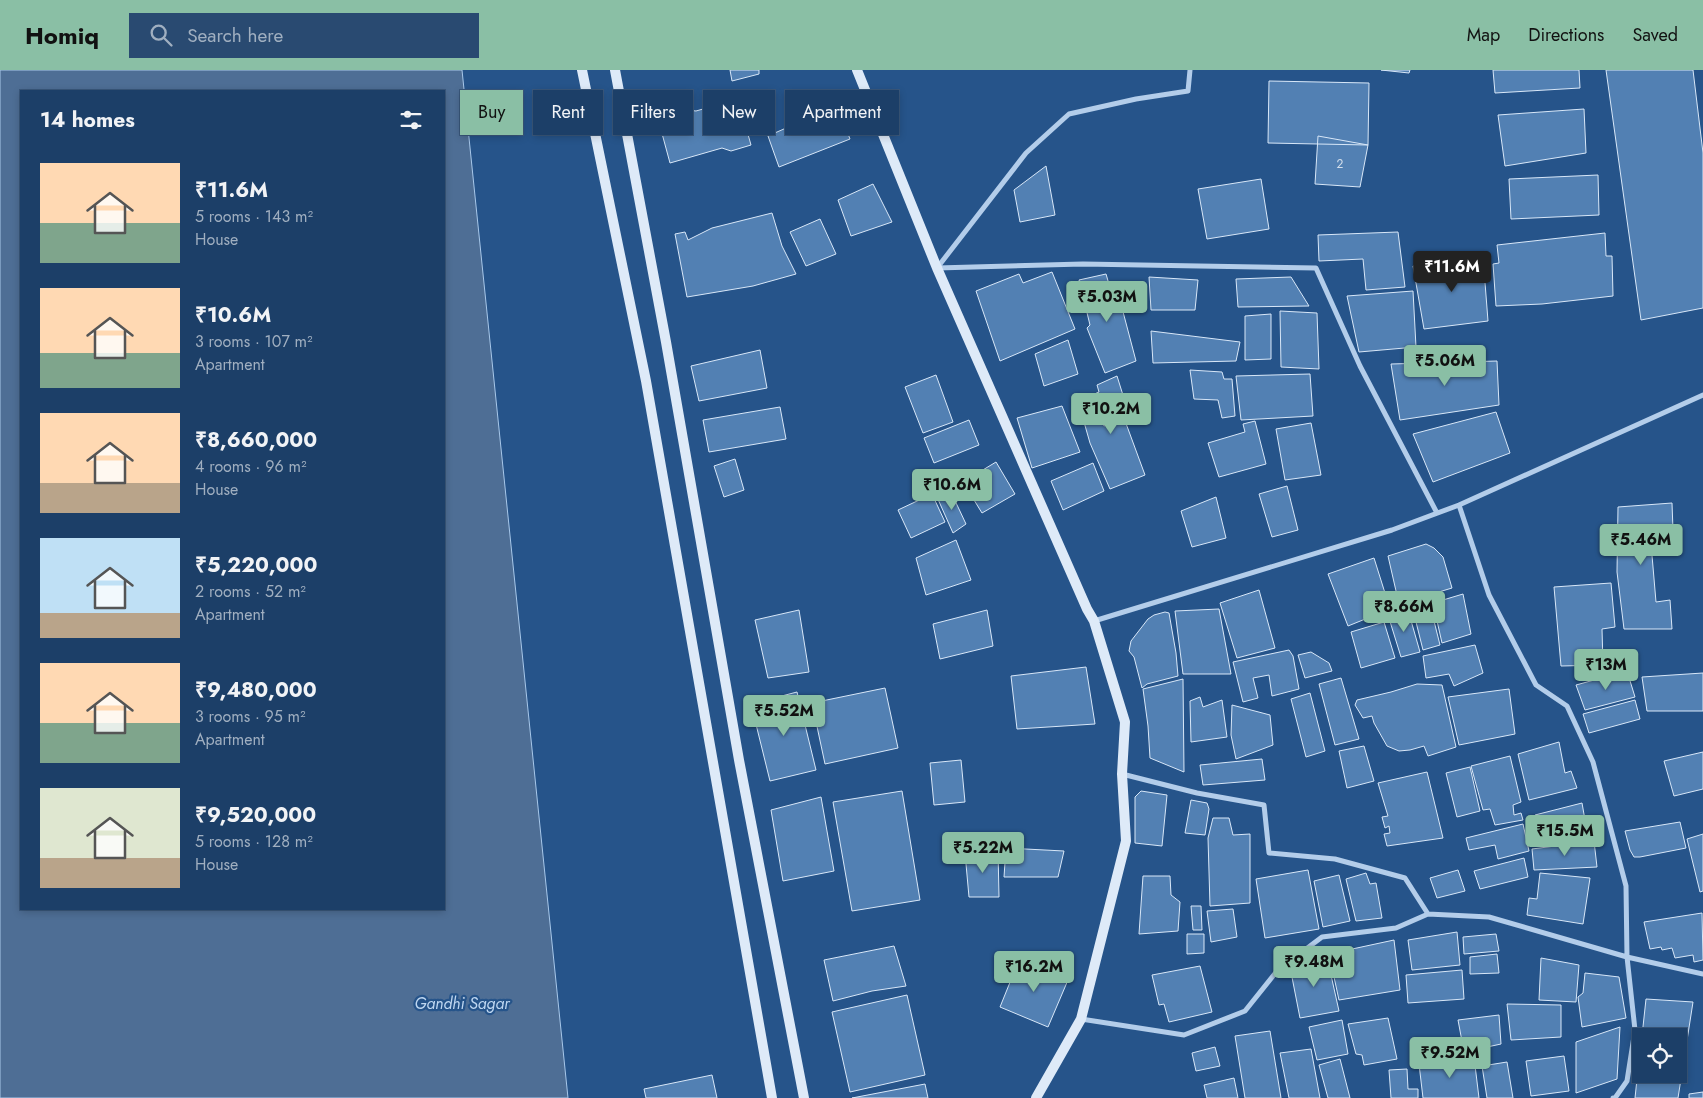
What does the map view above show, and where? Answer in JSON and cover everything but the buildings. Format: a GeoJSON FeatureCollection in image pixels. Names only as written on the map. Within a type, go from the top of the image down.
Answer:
{"type":"FeatureCollection","features":[{"type":"Feature","properties":{"kind":"street"},"geometry":{"type":"LineString","coordinates":[[582,70],[646,381],[772,1098]]}},
{"type":"Feature","properties":{"kind":"street"},"geometry":{"type":"LineString","coordinates":[[615,70],[670,362],[739,760],[804,1098]]}},
{"type":"Feature","properties":{"kind":"street"},"geometry":{"type":"LineString","coordinates":[[857,70],[937,268],[1086,609],[1094,621],[1125,722],[1122,774],[1126,841],[1081,1019],[1036,1098]]}},
{"type":"Feature","properties":{"kind":"street"},"geometry":{"type":"LineString","coordinates":[[937,268],[1026,153],[1069,114],[1136,99],[1188,91],[1190,70]]}},
{"type":"Feature","properties":{"kind":"street"},"geometry":{"type":"LineString","coordinates":[[937,268],[1083,264],[1316,268],[1360,366],[1437,513]]}},
{"type":"Feature","properties":{"kind":"street"},"geometry":{"type":"LineString","coordinates":[[1094,621],[1392,530],[1459,505],[1703,395]]}},
{"type":"Feature","properties":{"kind":"street"},"geometry":{"type":"LineString","coordinates":[[1459,505],[1489,595],[1536,685],[1567,706],[1593,762],[1626,886],[1626,957],[1635,1030],[1627,1081],[1615,1098],[1613,1098]]}},
{"type":"Feature","properties":{"kind":"street"},"geometry":{"type":"LineString","coordinates":[[1122,774],[1197,793],[1264,805],[1269,853],[1335,859],[1405,878],[1428,914]]}},
{"type":"Feature","properties":{"kind":"street"},"geometry":{"type":"LineString","coordinates":[[1081,1019],[1184,1035],[1245,1011],[1277,971],[1322,937],[1396,928],[1428,914],[1489,917],[1626,957],[1703,974]]}},
{"type":"Feature","properties":{"kind":"water","name":"Gandhi Sagar"},"geometry":{"type":"Polygon","coordinates":[[[0,70],[462,70],[464,90],[460,90],[460,135],[469,135],[568,1098],[0,1098],[0,70]]]}}]}
